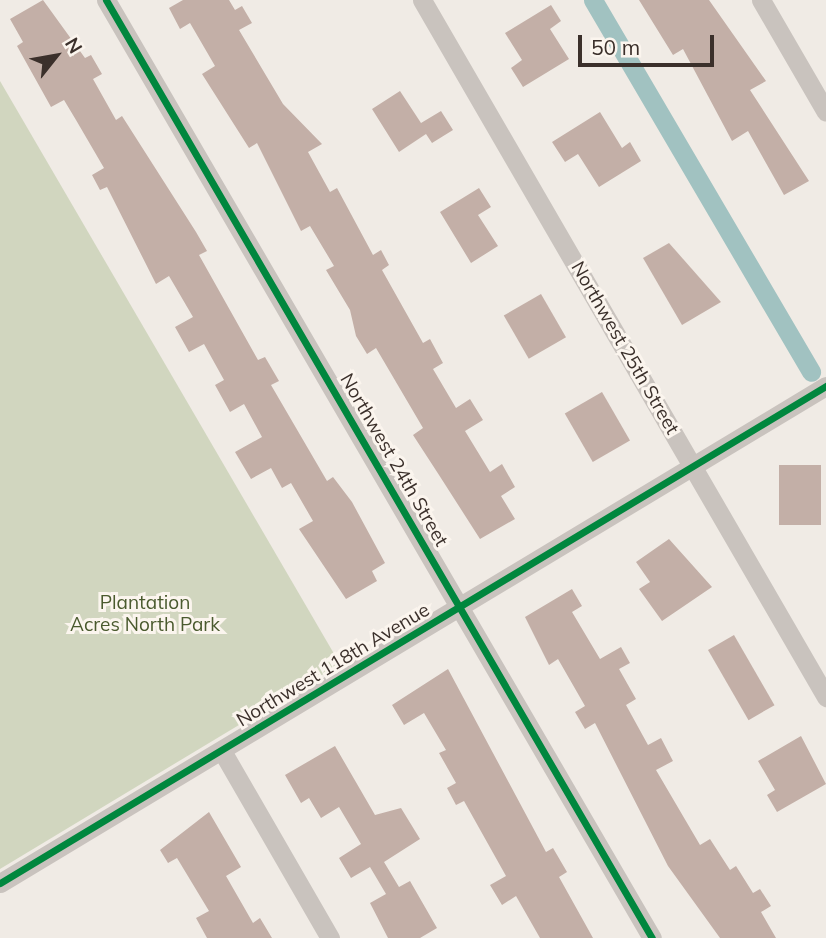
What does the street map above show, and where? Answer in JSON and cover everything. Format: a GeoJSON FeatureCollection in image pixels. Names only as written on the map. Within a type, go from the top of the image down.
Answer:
{"type":"FeatureCollection","features":[{"type":"Feature","properties":{"kind":"street","name":"Northwest 24th Street"},"geometry":{"type":"LineString","coordinates":[[106,0],[652,938]]}},
{"type":"Feature","properties":{"kind":"street","name":"Northwest 25th Street"},"geometry":{"type":"LineString","coordinates":[[422,0],[826,697]]}},
{"type":"Feature","properties":{"kind":"street"},"geometry":{"type":"LineString","coordinates":[[761,0],[826,112]]}},
{"type":"Feature","properties":{"kind":"street","name":"Northwest 118th Avenue"},"geometry":{"type":"LineString","coordinates":[[0,883],[826,386]]}},
{"type":"Feature","properties":{"kind":"street"},"geometry":{"type":"LineString","coordinates":[[222,751],[330,938]]}},
{"type":"Feature","properties":{"kind":"green space","name":"Plantation Acres North Park"},"geometry":{"type":"Polygon","coordinates":[[[0,81],[340,664],[0,869],[0,81]]]}},
{"type":"Feature","properties":{"kind":"building"},"geometry":{"type":"Polygon","coordinates":[[[43,0],[85,58],[91,55],[102,74],[93,79],[116,120],[122,116],[196,232],[207,251],[199,255],[258,360],[265,357],[279,381],[271,385],[327,481],[333,477],[352,502],[385,563],[372,571],[377,581],[346,599],[299,529],[313,521],[291,483],[282,488],[271,468],[251,479],[235,452],[262,437],[244,404],[230,412],[215,385],[224,380],[204,344],[189,352],[175,327],[193,317],[169,276],[156,284],[107,187],[100,190],[92,175],[104,168],[76,120],[64,100],[51,107],[17,46],[23,42],[10,19],[43,0]]]}},
{"type":"Feature","properties":{"kind":"building"},"geometry":{"type":"Polygon","coordinates":[[[183,0],[229,0],[235,10],[242,6],[252,23],[239,30],[283,104],[322,144],[308,152],[330,192],[337,188],[373,255],[381,250],[389,265],[382,270],[423,343],[430,339],[443,363],[433,369],[456,408],[470,399],[483,420],[465,431],[490,472],[502,464],[515,487],[501,496],[515,519],[480,539],[413,435],[423,428],[376,348],[367,354],[356,336],[350,310],[326,270],[334,266],[310,226],[301,231],[257,143],[249,148],[202,74],[215,66],[190,23],[180,29],[169,8],[183,0]]]}},
{"type":"Feature","properties":{"kind":"building"},"geometry":{"type":"Polygon","coordinates":[[[639,0],[709,0],[766,81],[750,90],[809,181],[784,195],[748,131],[732,141],[683,49],[673,55],[639,0]]]}},
{"type":"Feature","properties":{"kind":"building"},"geometry":{"type":"Polygon","coordinates":[[[551,5],[561,21],[550,29],[569,59],[523,87],[511,68],[522,60],[505,33],[551,5]]]}},
{"type":"Feature","properties":{"kind":"building"},"geometry":{"type":"Polygon","coordinates":[[[400,91],[421,123],[441,111],[453,130],[432,143],[426,134],[399,152],[372,109],[400,91]]]}},
{"type":"Feature","properties":{"kind":"building"},"geometry":{"type":"Polygon","coordinates":[[[600,112],[622,148],[630,142],[641,161],[599,187],[578,154],[565,162],[552,142],[600,112]]]}},
{"type":"Feature","properties":{"kind":"building"},"geometry":{"type":"Polygon","coordinates":[[[479,188],[491,207],[478,215],[498,246],[471,263],[440,212],[479,188]]]}},
{"type":"Feature","properties":{"kind":"building"},"geometry":{"type":"Polygon","coordinates":[[[669,243],[721,302],[682,325],[643,258],[669,243]]]}},
{"type":"Feature","properties":{"kind":"building"},"geometry":{"type":"Polygon","coordinates":[[[541,294],[566,337],[529,359],[504,316],[541,294]]]}},
{"type":"Feature","properties":{"kind":"building"},"geometry":{"type":"Polygon","coordinates":[[[602,392],[630,440],[593,462],[565,413],[602,392]]]}},
{"type":"Feature","properties":{"kind":"building"},"geometry":{"type":"Polygon","coordinates":[[[779,465],[821,465],[821,525],[779,525],[779,465]]]}},
{"type":"Feature","properties":{"kind":"building"},"geometry":{"type":"Polygon","coordinates":[[[669,539],[712,587],[662,621],[639,589],[650,582],[636,562],[669,539]]]}},
{"type":"Feature","properties":{"kind":"building"},"geometry":{"type":"Polygon","coordinates":[[[572,589],[582,606],[572,612],[600,659],[621,647],[630,663],[619,669],[636,699],[626,705],[648,745],[661,738],[673,761],[656,770],[700,845],[710,839],[730,870],[736,866],[753,893],[760,889],[771,906],[761,912],[776,938],[720,938],[668,866],[595,723],[585,729],[575,712],[585,706],[558,659],[549,665],[525,617],[572,589]]]}},
{"type":"Feature","properties":{"kind":"building"},"geometry":{"type":"Polygon","coordinates":[[[734,635],[775,705],[749,720],[708,650],[734,635]]]}},
{"type":"Feature","properties":{"kind":"building"},"geometry":{"type":"Polygon","coordinates":[[[448,669],[546,852],[553,848],[567,872],[559,877],[593,938],[540,938],[516,896],[502,905],[490,885],[506,876],[464,801],[456,805],[447,788],[456,783],[439,753],[446,750],[424,713],[404,725],[392,705],[448,669]]]}},
{"type":"Feature","properties":{"kind":"building"},"geometry":{"type":"Polygon","coordinates":[[[801,736],[826,784],[777,812],[767,795],[775,790],[758,761],[801,736]]]}},
{"type":"Feature","properties":{"kind":"building"},"geometry":{"type":"Polygon","coordinates":[[[335,746],[375,815],[401,808],[420,839],[384,862],[399,887],[410,881],[437,928],[420,938],[388,938],[370,903],[386,894],[370,867],[351,878],[339,858],[361,844],[339,807],[321,818],[309,798],[301,803],[285,775],[335,746]]]}},
{"type":"Feature","properties":{"kind":"building"},"geometry":{"type":"Polygon","coordinates":[[[209,812],[241,867],[226,876],[253,923],[260,918],[272,938],[207,938],[196,918],[209,911],[177,858],[168,863],[160,850],[209,812]]]}},
{"type":"Feature","properties":{"kind":"waterway"},"geometry":{"type":"LineString","coordinates":[[593,0],[811,372]]}},
{"type":"Feature","properties":{"kind":"cycle path"},"geometry":{"type":"LineString","coordinates":[[106,0],[652,938]]}},
{"type":"Feature","properties":{"kind":"cycle path"},"geometry":{"type":"LineString","coordinates":[[0,883],[826,386]]}}]}
